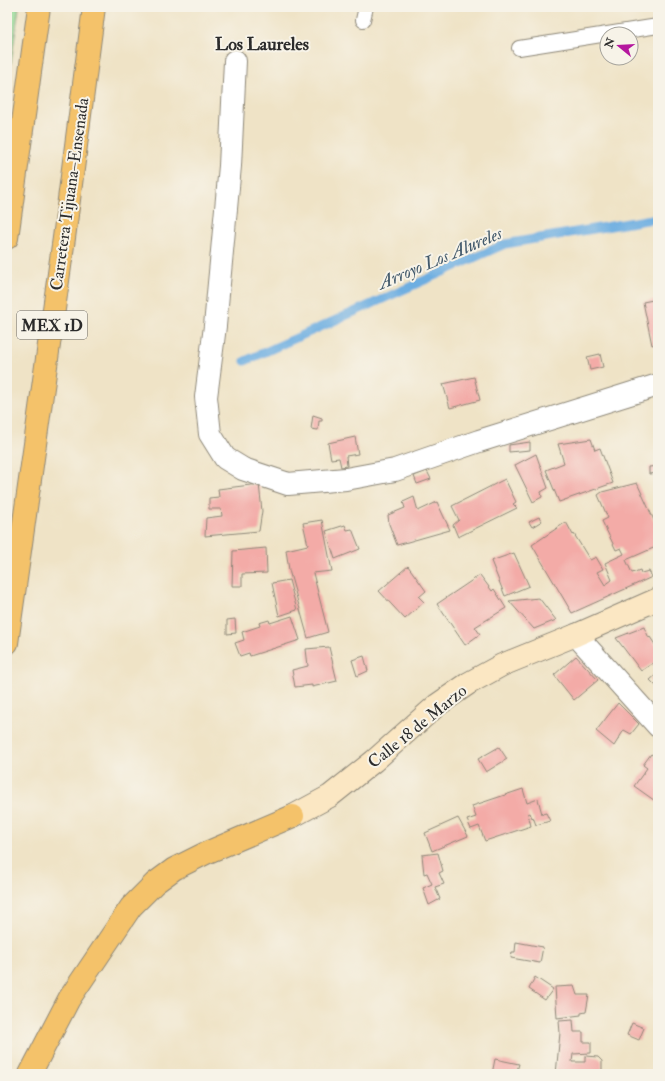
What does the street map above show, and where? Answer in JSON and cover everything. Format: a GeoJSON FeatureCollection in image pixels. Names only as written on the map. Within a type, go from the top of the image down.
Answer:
{"type":"FeatureCollection","features":[{"type":"Feature","properties":{"kind":"highway"},"geometry":{"type":"LineString","coordinates":[[7,238],[39,7]]}},
{"type":"Feature","properties":{"kind":"highway","name":"Carretera Tijuana–Ensenada"},"geometry":{"type":"LineString","coordinates":[[7,643],[64,238],[94,7]]}},
{"type":"Feature","properties":{"kind":"highway"},"geometry":{"type":"LineString","coordinates":[[30,1074],[69,999],[131,907],[155,883],[174,869],[200,856],[293,816]]}},
{"type":"Feature","properties":{"kind":"main road","name":"Calle 18 de Marzo"},"geometry":{"type":"LineString","coordinates":[[293,816],[330,796],[374,761],[437,705],[469,683],[502,665],[576,635],[658,599]]}},
{"type":"Feature","properties":{"kind":"street"},"geometry":{"type":"LineString","coordinates":[[235,61],[230,166],[215,326],[206,397],[210,434],[225,458],[243,469],[288,484],[346,479],[395,470],[479,441],[658,385]]}},
{"type":"Feature","properties":{"kind":"street"},"geometry":{"type":"LineString","coordinates":[[576,635],[658,726]]}},
{"type":"Feature","properties":{"kind":"lane"},"geometry":{"type":"LineString","coordinates":[[519,48],[658,26]]}},
{"type":"Feature","properties":{"kind":"green space"},"geometry":{"type":"Polygon","coordinates":[[[7,7],[19,7],[7,91],[7,7]]]}},
{"type":"Feature","properties":{"kind":"building"},"geometry":{"type":"Polygon","coordinates":[[[658,299],[658,343],[652,345],[643,302],[658,299]]]}},
{"type":"Feature","properties":{"kind":"building"},"geometry":{"type":"Polygon","coordinates":[[[600,354],[603,367],[590,370],[587,357],[600,354]]]}},
{"type":"Feature","properties":{"kind":"building"},"geometry":{"type":"Polygon","coordinates":[[[474,377],[480,400],[450,408],[443,384],[474,377]]]}},
{"type":"Feature","properties":{"kind":"building"},"geometry":{"type":"Polygon","coordinates":[[[313,415],[322,418],[322,421],[319,421],[318,430],[311,429],[313,415]]]}},
{"type":"Feature","properties":{"kind":"building"},"geometry":{"type":"Polygon","coordinates":[[[355,437],[358,454],[346,456],[347,466],[341,467],[339,458],[331,459],[328,443],[355,437]]]}},
{"type":"Feature","properties":{"kind":"building"},"geometry":{"type":"Polygon","coordinates":[[[591,439],[595,450],[600,448],[613,483],[559,502],[546,470],[564,463],[558,444],[591,439]]]}},
{"type":"Feature","properties":{"kind":"building"},"geometry":{"type":"Polygon","coordinates":[[[530,442],[530,450],[509,452],[509,445],[530,442]]]}},
{"type":"Feature","properties":{"kind":"building"},"geometry":{"type":"Polygon","coordinates":[[[536,454],[548,488],[541,492],[542,497],[533,502],[515,465],[536,454]]]}},
{"type":"Feature","properties":{"kind":"building"},"geometry":{"type":"Polygon","coordinates":[[[658,466],[658,473],[649,474],[649,467],[658,466]]]}},
{"type":"Feature","properties":{"kind":"building"},"geometry":{"type":"Polygon","coordinates":[[[427,471],[431,479],[417,484],[414,476],[427,471]]]}},
{"type":"Feature","properties":{"kind":"building"},"geometry":{"type":"Polygon","coordinates":[[[505,479],[516,502],[513,504],[517,508],[458,537],[453,525],[459,520],[452,506],[505,479]]]}},
{"type":"Feature","properties":{"kind":"building"},"geometry":{"type":"Polygon","coordinates":[[[637,483],[658,529],[658,546],[626,560],[632,573],[640,570],[641,573],[649,571],[652,577],[572,613],[532,545],[566,522],[590,560],[596,557],[603,569],[597,572],[605,585],[612,580],[605,563],[624,554],[621,548],[616,550],[602,521],[608,518],[598,495],[602,492],[637,483]]]}},
{"type":"Feature","properties":{"kind":"building"},"geometry":{"type":"Polygon","coordinates":[[[259,484],[262,511],[259,531],[205,536],[206,518],[222,516],[221,509],[209,509],[209,498],[219,497],[218,489],[259,484]]]}},
{"type":"Feature","properties":{"kind":"building"},"geometry":{"type":"Polygon","coordinates":[[[414,497],[418,511],[437,502],[450,530],[397,545],[389,524],[388,515],[405,508],[403,502],[414,497]]]}},
{"type":"Feature","properties":{"kind":"building"},"geometry":{"type":"Polygon","coordinates":[[[539,517],[542,521],[532,527],[529,522],[539,517]]]}},
{"type":"Feature","properties":{"kind":"building"},"geometry":{"type":"Polygon","coordinates":[[[322,520],[332,571],[313,573],[328,632],[308,638],[289,570],[286,550],[308,545],[303,523],[322,520]]]}},
{"type":"Feature","properties":{"kind":"building"},"geometry":{"type":"Polygon","coordinates":[[[345,525],[347,530],[352,529],[360,549],[335,559],[326,531],[345,525]]]}},
{"type":"Feature","properties":{"kind":"building"},"geometry":{"type":"Polygon","coordinates":[[[266,548],[267,573],[242,574],[242,586],[232,586],[233,551],[266,548]]]}},
{"type":"Feature","properties":{"kind":"building"},"geometry":{"type":"Polygon","coordinates":[[[514,553],[529,586],[505,596],[491,561],[514,553]]]}},
{"type":"Feature","properties":{"kind":"building"},"geometry":{"type":"Polygon","coordinates":[[[408,566],[426,591],[419,597],[424,602],[405,619],[379,591],[408,566]]]}},
{"type":"Feature","properties":{"kind":"building"},"geometry":{"type":"Polygon","coordinates":[[[480,575],[492,591],[494,589],[506,608],[475,627],[480,634],[465,645],[437,604],[480,575]]]}},
{"type":"Feature","properties":{"kind":"building"},"geometry":{"type":"Polygon","coordinates":[[[289,580],[297,610],[279,616],[272,583],[289,580]]]}},
{"type":"Feature","properties":{"kind":"building"},"geometry":{"type":"Polygon","coordinates":[[[539,598],[556,620],[534,629],[509,601],[539,598]]]}},
{"type":"Feature","properties":{"kind":"building"},"geometry":{"type":"Polygon","coordinates":[[[292,616],[300,640],[250,656],[249,653],[240,656],[235,643],[244,640],[242,632],[260,626],[259,623],[269,620],[270,623],[292,616]]]}},
{"type":"Feature","properties":{"kind":"building"},"geometry":{"type":"Polygon","coordinates":[[[235,619],[236,633],[227,634],[227,620],[235,619]]]}},
{"type":"Feature","properties":{"kind":"building"},"geometry":{"type":"Polygon","coordinates":[[[644,627],[649,638],[650,637],[656,646],[658,644],[658,672],[653,663],[641,671],[616,638],[644,627]]]}},
{"type":"Feature","properties":{"kind":"building"},"geometry":{"type":"Polygon","coordinates":[[[329,647],[337,681],[312,687],[312,685],[295,687],[292,670],[308,666],[306,649],[329,647]]]}},
{"type":"Feature","properties":{"kind":"building"},"geometry":{"type":"Polygon","coordinates":[[[364,656],[368,671],[357,676],[352,660],[364,656]]]}},
{"type":"Feature","properties":{"kind":"building"},"geometry":{"type":"Polygon","coordinates":[[[576,656],[598,680],[574,700],[554,675],[576,656]]]}},
{"type":"Feature","properties":{"kind":"building"},"geometry":{"type":"Polygon","coordinates":[[[658,673],[658,688],[650,680],[658,673]]]}},
{"type":"Feature","properties":{"kind":"building"},"geometry":{"type":"Polygon","coordinates":[[[618,703],[639,724],[631,734],[624,730],[614,746],[596,731],[618,703]]]}},
{"type":"Feature","properties":{"kind":"building"},"geometry":{"type":"Polygon","coordinates":[[[499,747],[507,759],[486,772],[478,759],[499,747]]]}},
{"type":"Feature","properties":{"kind":"building"},"geometry":{"type":"Polygon","coordinates":[[[651,754],[658,758],[658,803],[634,786],[647,768],[643,765],[651,754]]]}},
{"type":"Feature","properties":{"kind":"building"},"geometry":{"type":"Polygon","coordinates":[[[523,789],[527,803],[538,799],[542,814],[546,813],[550,821],[536,825],[530,813],[528,814],[531,826],[485,841],[479,826],[471,829],[467,820],[476,817],[472,806],[523,789]]]}},
{"type":"Feature","properties":{"kind":"building"},"geometry":{"type":"Polygon","coordinates":[[[458,818],[468,836],[432,851],[425,833],[458,818]]]}},
{"type":"Feature","properties":{"kind":"building"},"geometry":{"type":"Polygon","coordinates":[[[438,853],[443,871],[439,873],[444,884],[435,887],[440,899],[429,905],[423,888],[432,884],[427,873],[424,874],[422,855],[438,853]]]}},
{"type":"Feature","properties":{"kind":"building"},"geometry":{"type":"Polygon","coordinates":[[[516,942],[543,947],[540,963],[511,958],[512,952],[515,952],[516,942]]]}},
{"type":"Feature","properties":{"kind":"building"},"geometry":{"type":"Polygon","coordinates":[[[535,977],[553,989],[545,1000],[529,989],[535,977]]]}},
{"type":"Feature","properties":{"kind":"building"},"geometry":{"type":"Polygon","coordinates":[[[574,986],[577,995],[589,995],[586,1012],[581,1013],[581,1015],[557,1018],[555,987],[574,986]]]}},
{"type":"Feature","properties":{"kind":"building"},"geometry":{"type":"Polygon","coordinates":[[[573,1020],[574,1032],[583,1032],[583,1042],[591,1042],[591,1053],[573,1054],[572,1062],[585,1062],[585,1056],[598,1057],[602,1061],[602,1074],[556,1074],[560,1033],[559,1021],[573,1020]]]}},
{"type":"Feature","properties":{"kind":"building"},"geometry":{"type":"Polygon","coordinates":[[[632,1023],[644,1028],[639,1040],[627,1035],[632,1023]]]}},
{"type":"Feature","properties":{"kind":"building"},"geometry":{"type":"Polygon","coordinates":[[[495,1059],[519,1064],[516,1074],[492,1074],[495,1059]]]}},
{"type":"Feature","properties":{"kind":"waterway","name":"Arroyo Los Alureles"},"geometry":{"type":"LineString","coordinates":[[245,361],[505,244],[658,218]]}},
{"type":"Feature","properties":{"kind":"district","name":"Los Laureles"},"geometry":{"type":"Point","coordinates":[262,44]}}]}
